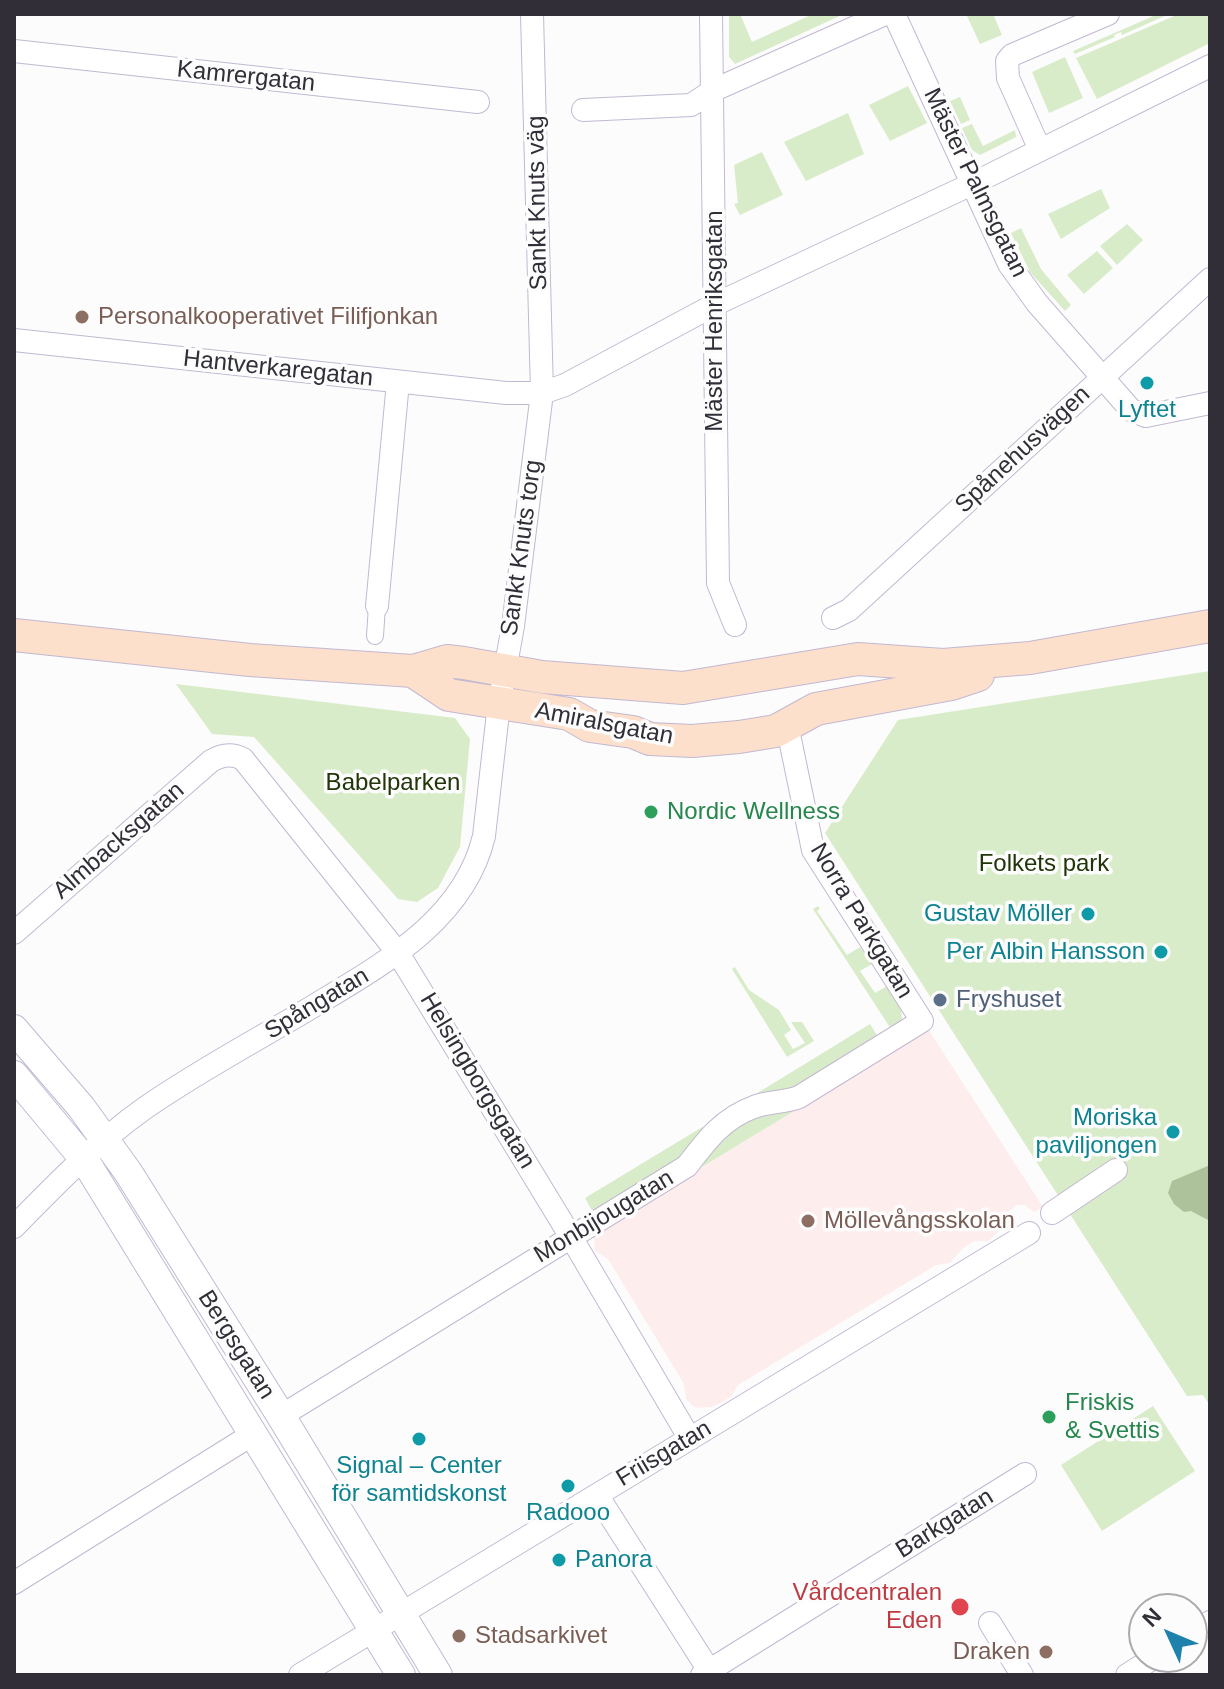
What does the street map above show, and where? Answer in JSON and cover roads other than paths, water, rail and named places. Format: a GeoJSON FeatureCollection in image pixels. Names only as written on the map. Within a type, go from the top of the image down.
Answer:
{"type":"FeatureCollection","features":[{"type":"Feature","properties":{"kind":"main road","name":"Amiralsgatan"},"geometry":{"type":"LineString","coordinates":[[14,635],[250,660],[413,671],[447,661],[542,677],[683,688],[858,659],[943,665],[1030,658],[1210,626]]}},
{"type":"Feature","properties":{"kind":"main road","name":"Amiralsgatan"},"geometry":{"type":"LineString","coordinates":[[413,671],[449,695],[569,714],[590,726],[633,732],[650,739],[692,741],[776,731],[816,709],[951,684],[1030,658]]}},
{"type":"Feature","properties":{"kind":"street","name":"Sankt Knuts väg"},"geometry":{"type":"LineString","coordinates":[[532,14],[542,393]]}},
{"type":"Feature","properties":{"kind":"street","name":"Mäster Henriksgatan"},"geometry":{"type":"LineString","coordinates":[[711,14],[718,583],[735,625]]}},
{"type":"Feature","properties":{"kind":"street"},"geometry":{"type":"LineString","coordinates":[[583,110],[691,105],[714,90],[885,14]]}},
{"type":"Feature","properties":{"kind":"street","name":"Mäster Palmsgatan"},"geometry":{"type":"LineString","coordinates":[[894,14],[1019,280],[1131,410],[1146,416],[1210,403]]}},
{"type":"Feature","properties":{"kind":"street"},"geometry":{"type":"LineString","coordinates":[[1040,150],[1008,78],[1007,61],[1012,55],[1108,14]]}},
{"type":"Feature","properties":{"kind":"street","name":"Kamrergatan"},"geometry":{"type":"LineString","coordinates":[[14,51],[478,102]]}},
{"type":"Feature","properties":{"kind":"street"},"geometry":{"type":"LineString","coordinates":[[542,393],[565,385],[716,304],[974,183],[1210,66]]}},
{"type":"Feature","properties":{"kind":"street","name":"Spånehusvägen"},"geometry":{"type":"LineString","coordinates":[[833,618],[849,610],[1210,279]]}},
{"type":"Feature","properties":{"kind":"street","name":"Hantverkaregatan"},"geometry":{"type":"LineString","coordinates":[[14,340],[506,393],[542,393]]}},
{"type":"Feature","properties":{"kind":"street"},"geometry":{"type":"LineString","coordinates":[[375,636],[398,382]]}},
{"type":"Feature","properties":{"kind":"street","name":"Sankt Knuts torg"},"geometry":{"type":"LineString","coordinates":[[499,704],[513,626],[542,393]]}},
{"type":"Feature","properties":{"kind":"street","name":"Spångatan"},"geometry":{"type":"LineString","coordinates":[[14,1227],[105,1139],[146,1108],[398,953],[455,898],[478,861],[484,836],[499,704]]}},
{"type":"Feature","properties":{"kind":"street","name":"Norra Parkgatan"},"geometry":{"type":"LineString","coordinates":[[787,725],[813,850],[922,1021]]}},
{"type":"Feature","properties":{"kind":"street","name":"Helsingborgsgatan"},"geometry":{"type":"LineString","coordinates":[[226,756],[236,755],[243,759],[398,953],[690,1439]]}},
{"type":"Feature","properties":{"kind":"street","name":"Almbacksgatan"},"geometry":{"type":"LineString","coordinates":[[14,933],[211,761],[226,756]]}},
{"type":"Feature","properties":{"kind":"street","name":"Monbijougatan"},"geometry":{"type":"LineString","coordinates":[[281,1416],[687,1166],[711,1134],[745,1111],[757,1105],[785,1103],[799,1097],[922,1021]]}},
{"type":"Feature","properties":{"kind":"street","name":"Bergsgatan"},"geometry":{"type":"LineString","coordinates":[[14,1029],[105,1139],[164,1228],[438,1675]]}},
{"type":"Feature","properties":{"kind":"street","name":"Bergsgatan"},"geometry":{"type":"LineString","coordinates":[[14,1075],[84,1159],[401,1675]]}},
{"type":"Feature","properties":{"kind":"street"},"geometry":{"type":"LineString","coordinates":[[1052,1213],[1116,1170]]}},
{"type":"Feature","properties":{"kind":"street","name":"Friisgatan"},"geometry":{"type":"LineString","coordinates":[[300,1675],[1029,1233]]}},
{"type":"Feature","properties":{"kind":"street"},"geometry":{"type":"LineString","coordinates":[[14,1583],[253,1434]]}},
{"type":"Feature","properties":{"kind":"street","name":"Barkgatan"},"geometry":{"type":"LineString","coordinates":[[708,1673],[1025,1474]]}},
{"type":"Feature","properties":{"kind":"street"},"geometry":{"type":"LineString","coordinates":[[597,1495],[708,1673]]}},
{"type":"Feature","properties":{"kind":"street"},"geometry":{"type":"LineString","coordinates":[[990,1623],[1022,1675]]}},
{"type":"Feature","properties":{"kind":"place","name":"Personalkooperativet Filifjonkan"},"geometry":{"type":"Point","coordinates":[82,317]}},
{"type":"Feature","properties":{"kind":"place","name":"Lyftet"},"geometry":{"type":"Point","coordinates":[1147,383]}},
{"type":"Feature","properties":{"kind":"place","name":"Nordic Wellness"},"geometry":{"type":"Point","coordinates":[651,812]}},
{"type":"Feature","properties":{"kind":"place","name":"Gustav Möller"},"geometry":{"type":"Point","coordinates":[1088,914]}},
{"type":"Feature","properties":{"kind":"place","name":"Per Albin Hansson"},"geometry":{"type":"Point","coordinates":[1161,952]}},
{"type":"Feature","properties":{"kind":"place","name":"Fryshuset"},"geometry":{"type":"Point","coordinates":[940,1000]}},
{"type":"Feature","properties":{"kind":"place","name":"Moriska paviljongen"},"geometry":{"type":"Point","coordinates":[1173,1132]}},
{"type":"Feature","properties":{"kind":"place","name":"Möllevångsskolan"},"geometry":{"type":"Point","coordinates":[808,1221]}},
{"type":"Feature","properties":{"kind":"place","name":"Friskis & Svettis"},"geometry":{"type":"Point","coordinates":[1049,1417]}},
{"type":"Feature","properties":{"kind":"place","name":"Signal – Center för samtidskonst"},"geometry":{"type":"Point","coordinates":[419,1439]}},
{"type":"Feature","properties":{"kind":"place","name":"Radooo"},"geometry":{"type":"Point","coordinates":[568,1486]}},
{"type":"Feature","properties":{"kind":"place","name":"Panora"},"geometry":{"type":"Point","coordinates":[559,1560]}},
{"type":"Feature","properties":{"kind":"place","name":"Vårdcentralen Eden"},"geometry":{"type":"Point","coordinates":[960,1607]}},
{"type":"Feature","properties":{"kind":"place","name":"Stadsarkivet"},"geometry":{"type":"Point","coordinates":[459,1636]}},
{"type":"Feature","properties":{"kind":"place","name":"Draken"},"geometry":{"type":"Point","coordinates":[1046,1652]}},
{"type":"Feature","properties":{"kind":"park label","name":"Babelparken"},"geometry":{"type":"Point","coordinates":[393,783]}},
{"type":"Feature","properties":{"kind":"park label","name":"Folkets park"},"geometry":{"type":"Point","coordinates":[1044,864]}}]}
